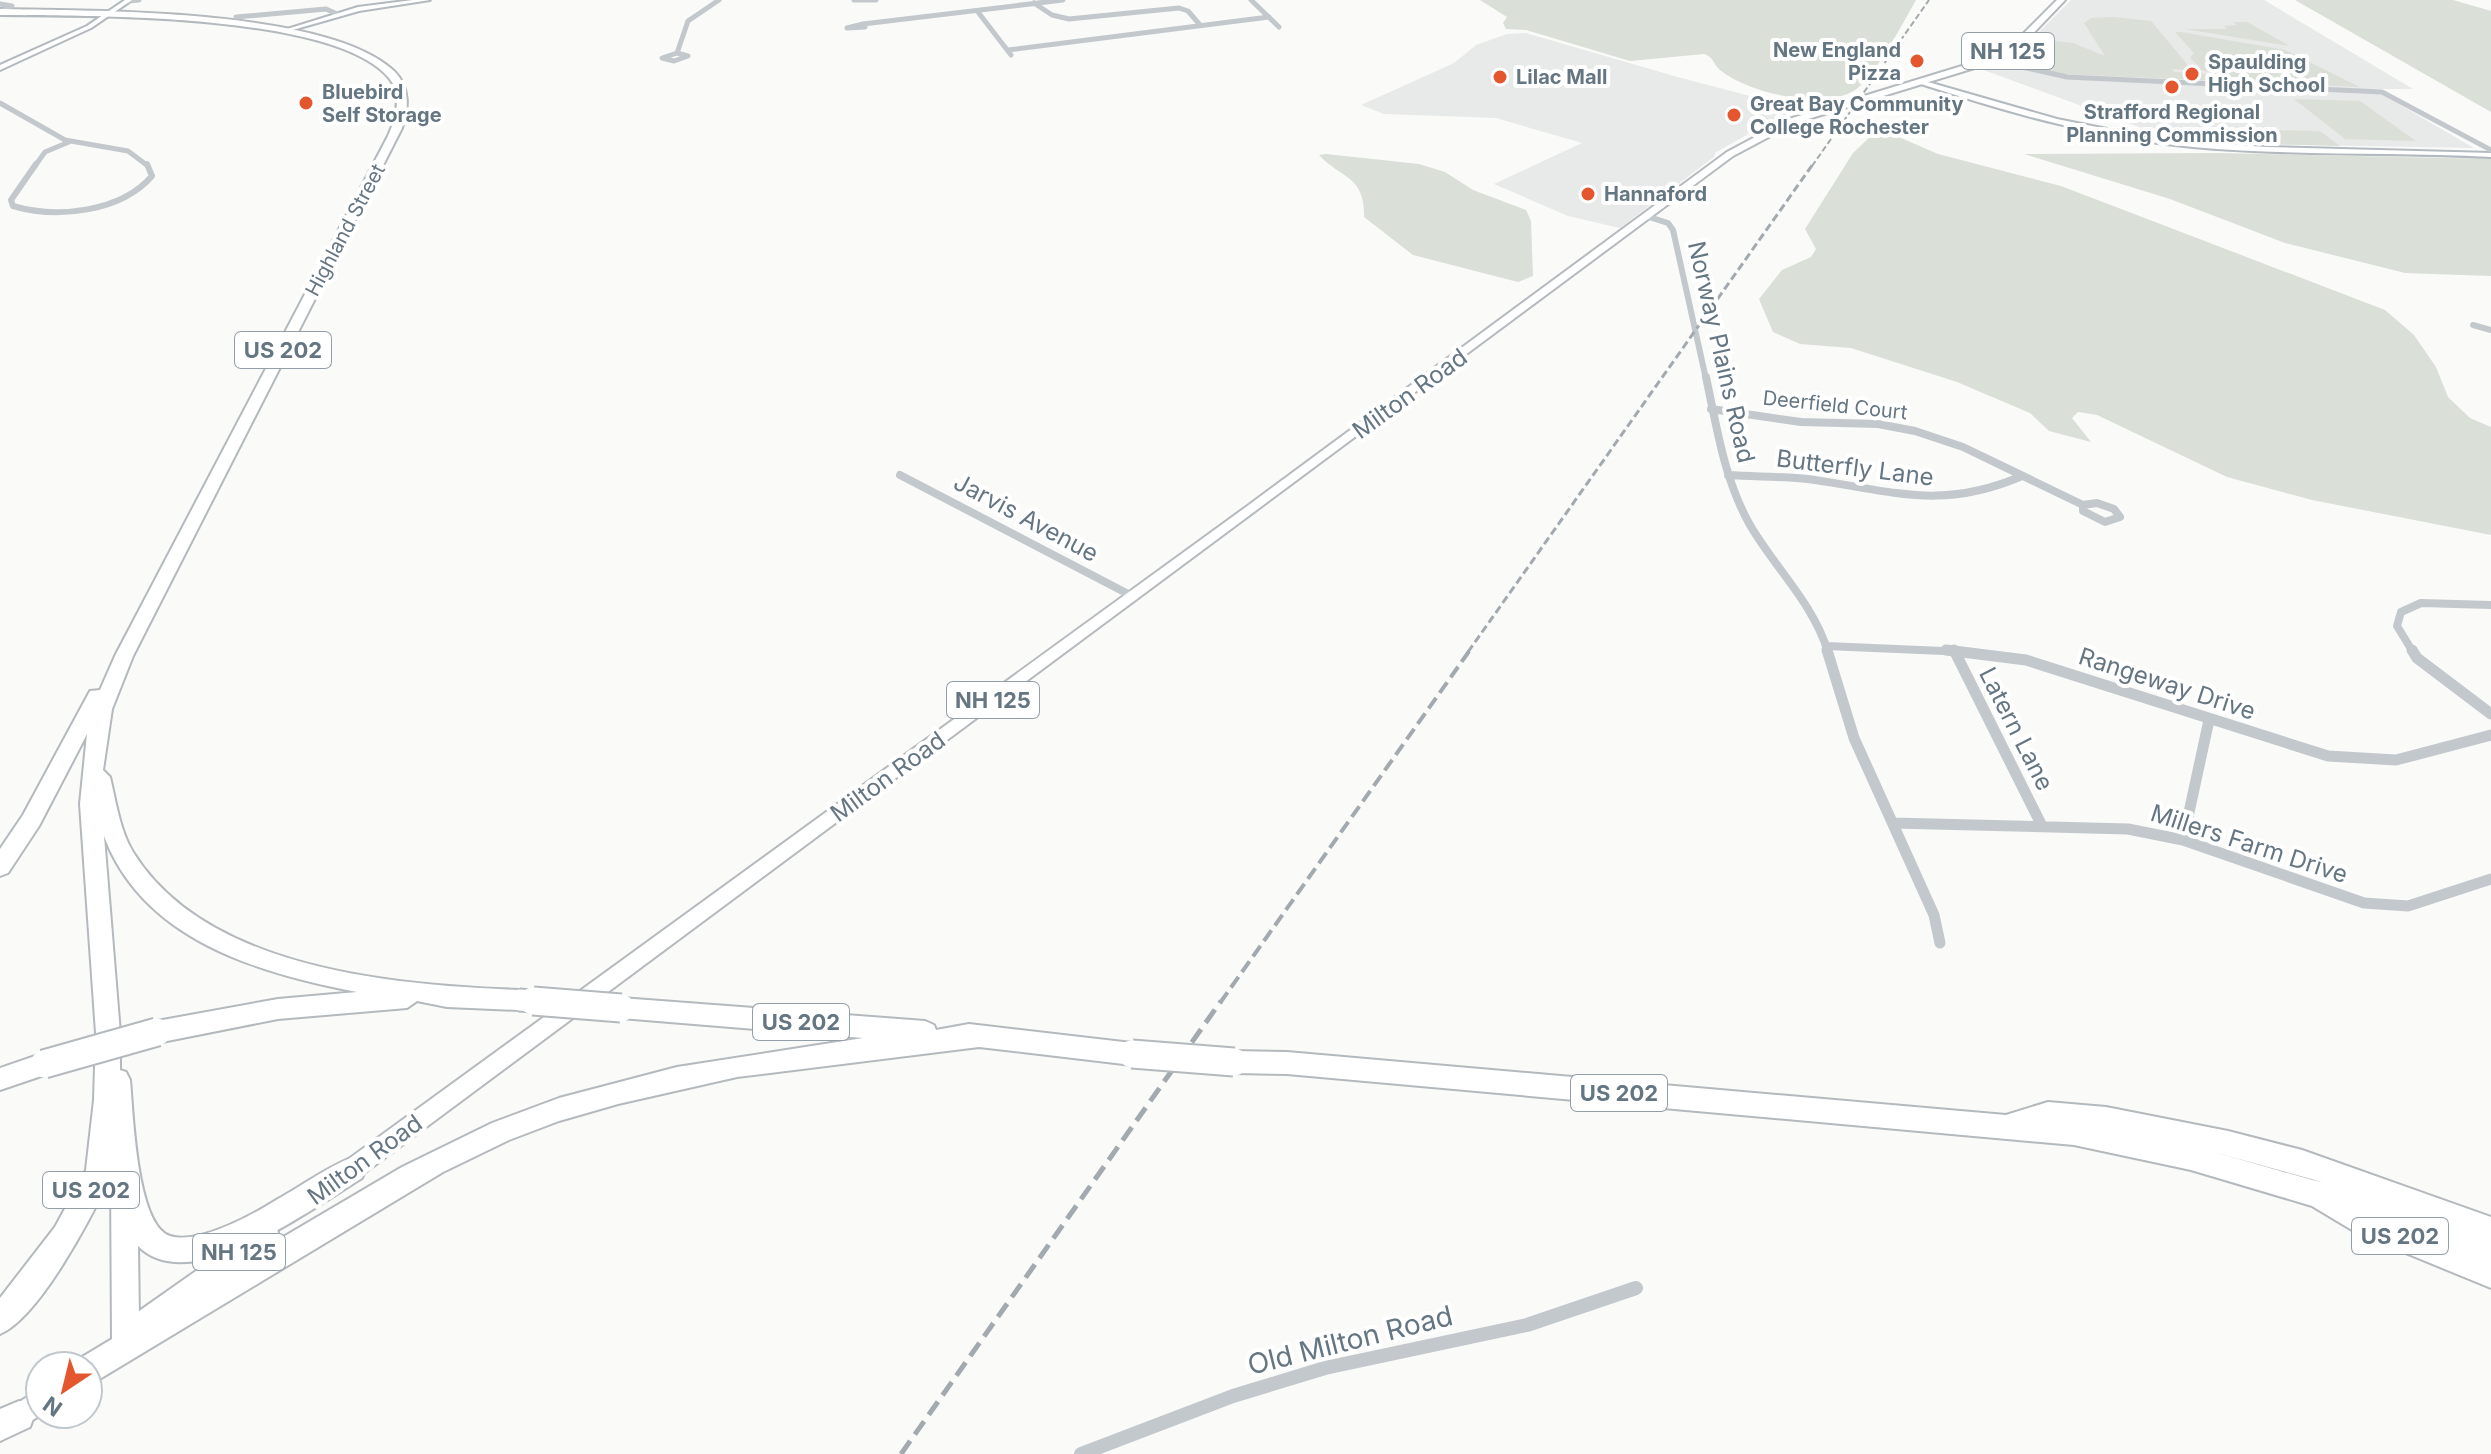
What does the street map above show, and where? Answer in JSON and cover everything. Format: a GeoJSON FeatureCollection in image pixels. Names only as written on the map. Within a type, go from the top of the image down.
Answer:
{"type":"FeatureCollection","features":[{"type":"Feature","properties":{"kind":"highway"},"geometry":{"type":"LineString","coordinates":[[53,14],[96,12],[125,4],[125,15],[178,20]]}},
{"type":"Feature","properties":{"kind":"highway","name":"US 202"},"geometry":{"type":"LineString","coordinates":[[0,12],[178,20],[287,30]]}},
{"type":"Feature","properties":{"kind":"highway","name":"Highland Street"},"geometry":{"type":"LineString","coordinates":[[124,656],[400,121],[403,99],[400,87],[380,64],[332,41],[287,30]]}},
{"type":"Feature","properties":{"kind":"highway"},"geometry":{"type":"LineString","coordinates":[[0,867],[37,810],[98,694],[124,656]]}},
{"type":"Feature","properties":{"kind":"highway","name":"US 202"},"geometry":{"type":"LineString","coordinates":[[0,1319],[24,1293],[65,1237],[99,1172],[106,1113],[108,1033],[91,804],[94,749],[102,709],[124,656]]}},
{"type":"Feature","properties":{"kind":"highway","name":"US 202"},"geometry":{"type":"LineString","coordinates":[[94,749],[111,824],[125,857],[153,891],[190,923],[237,949],[302,971],[457,997]]}},
{"type":"Feature","properties":{"kind":"highway","name":"US 202"},"geometry":{"type":"LineString","coordinates":[[0,1079],[157,1032],[317,1005],[457,997],[980,1036],[1132,1054],[1287,1063],[2074,1133],[2176,1154],[2312,1193],[2367,1224],[2491,1274]]}},
{"type":"Feature","properties":{"kind":"highway"},"geometry":{"type":"LineString","coordinates":[[108,1033],[120,1096],[124,1164],[125,1336]]}},
{"type":"Feature","properties":{"kind":"highway"},"geometry":{"type":"LineString","coordinates":[[104,1358],[385,1190],[502,1130],[588,1102],[733,1065],[814,1052],[980,1036]]}},
{"type":"Feature","properties":{"kind":"highway","name":"US 202"},"geometry":{"type":"LineString","coordinates":[[2003,1126],[2048,1114],[2106,1119],[2188,1134],[2302,1162],[2491,1230]]}},
{"type":"Feature","properties":{"kind":"highway"},"geometry":{"type":"LineString","coordinates":[[124,1164],[142,1223],[151,1241],[166,1251],[191,1251],[218,1243],[353,1169]]}},
{"type":"Feature","properties":{"kind":"highway"},"geometry":{"type":"LineString","coordinates":[[2312,1193],[2366,1201],[2491,1252]]}},
{"type":"Feature","properties":{"kind":"main road","name":"NH 125"},"geometry":{"type":"LineString","coordinates":[[1924,82],[1991,60],[2020,42],[2061,0]]}},
{"type":"Feature","properties":{"kind":"main road","name":"Milton Road"},"geometry":{"type":"LineString","coordinates":[[104,1354],[1134,597],[1745,143],[1811,114],[1924,82]]}},
{"type":"Feature","properties":{"kind":"street"},"geometry":{"type":"LineString","coordinates":[[0,68],[38,53],[107,17],[125,4],[139,0]]}},
{"type":"Feature","properties":{"kind":"street"},"geometry":{"type":"LineString","coordinates":[[326,9],[330,0]]}},
{"type":"Feature","properties":{"kind":"street"},"geometry":{"type":"LineString","coordinates":[[287,30],[337,14],[427,0]]}},
{"type":"Feature","properties":{"kind":"street"},"geometry":{"type":"LineString","coordinates":[[677,53],[688,21],[719,0]]}},
{"type":"Feature","properties":{"kind":"street"},"geometry":{"type":"LineString","coordinates":[[854,0],[876,0]]}},
{"type":"Feature","properties":{"kind":"street"},"geometry":{"type":"LineString","coordinates":[[863,24],[1063,0]]}},
{"type":"Feature","properties":{"kind":"street"},"geometry":{"type":"LineString","coordinates":[[1251,0],[1279,27]]}},
{"type":"Feature","properties":{"kind":"street"},"geometry":{"type":"LineString","coordinates":[[1034,3],[1052,15],[1069,19],[1179,8],[1188,11],[1200,25]]}},
{"type":"Feature","properties":{"kind":"street"},"geometry":{"type":"LineString","coordinates":[[0,4],[12,6],[0,12]]}},
{"type":"Feature","properties":{"kind":"street"},"geometry":{"type":"LineString","coordinates":[[236,17],[326,9],[337,14]]}},
{"type":"Feature","properties":{"kind":"street"},"geometry":{"type":"LineString","coordinates":[[978,12],[1009,52],[1269,17]]}},
{"type":"Feature","properties":{"kind":"street"},"geometry":{"type":"LineString","coordinates":[[1991,60],[2042,74],[2090,78],[2371,91],[2392,96],[2491,152]]}},
{"type":"Feature","properties":{"kind":"street"},"geometry":{"type":"LineString","coordinates":[[1924,82],[2043,119],[2146,140],[2232,147],[2491,152]]}},
{"type":"Feature","properties":{"kind":"street"},"geometry":{"type":"LineString","coordinates":[[0,103],[69,142],[121,150],[144,162],[152,176],[134,194],[90,207],[42,212],[13,206],[14,196],[42,156],[69,142]]}},
{"type":"Feature","properties":{"kind":"street","name":"Norway Plains Road"},"geometry":{"type":"LineString","coordinates":[[1649,217],[1668,223],[1673,230],[1728,475],[1743,511],[1803,600],[1826,646],[1854,738],[1934,915],[1940,943]]}},
{"type":"Feature","properties":{"kind":"street"},"geometry":{"type":"LineString","coordinates":[[2473,325],[2491,330]]}},
{"type":"Feature","properties":{"kind":"street","name":"Deerfield Court"},"geometry":{"type":"LineString","coordinates":[[1711,409],[1801,422],[1903,428],[1963,447],[2083,505]]}},
{"type":"Feature","properties":{"kind":"street","name":"Jarvis Avenue"},"geometry":{"type":"LineString","coordinates":[[900,475],[1134,597]]}},
{"type":"Feature","properties":{"kind":"street","name":"Butterfly Lane"},"geometry":{"type":"LineString","coordinates":[[1728,475],[1813,480],[1893,496],[1933,499],[1981,494],[2022,476]]}},
{"type":"Feature","properties":{"kind":"street"},"geometry":{"type":"LineString","coordinates":[[2491,605],[2421,603],[2401,612],[2397,626],[2417,658],[2491,714]]}},
{"type":"Feature","properties":{"kind":"street","name":"Rangeway Drive"},"geometry":{"type":"LineString","coordinates":[[1826,646],[1954,650],[2026,660],[2328,756],[2371,761],[2412,757],[2491,735]]}},
{"type":"Feature","properties":{"kind":"street","name":"Latern Lane"},"geometry":{"type":"LineString","coordinates":[[1954,650],[2042,826]]}},
{"type":"Feature","properties":{"kind":"street"},"geometry":{"type":"LineString","coordinates":[[2183,840],[2209,720]]}},
{"type":"Feature","properties":{"kind":"street","name":"Millers Farm Drive"},"geometry":{"type":"LineString","coordinates":[[1893,823],[2128,829],[2183,840],[2364,903],[2408,906],[2491,879]]}},
{"type":"Feature","properties":{"kind":"street","name":"Old Milton Road"},"geometry":{"type":"LineString","coordinates":[[1081,1454],[1221,1400],[1325,1368],[1527,1325],[1636,1288]]}},
{"type":"Feature","properties":{"kind":"shaded area"},"geometry":{"type":"Polygon","coordinates":[[[1480,0],[1916,0],[1883,57],[1860,86],[1836,97],[1805,99],[1773,93],[1733,79],[1704,54],[1630,61],[1526,30],[1506,29],[1503,23],[1507,17],[1480,0]]]}},
{"type":"Feature","properties":{"kind":"shaded area","name":"Spaulding High School"},"geometry":{"type":"Polygon","coordinates":[[[2071,0],[2264,0],[2413,89],[2373,89],[2474,148],[2235,144],[2172,139],[1981,69],[2018,53],[2071,0]]]}},
{"type":"Feature","properties":{"kind":"shaded area"},"geometry":{"type":"Polygon","coordinates":[[[2295,0],[2453,0],[2491,11],[2491,112],[2295,0]]]}},
{"type":"Feature","properties":{"kind":"shaded area"},"geometry":{"type":"Polygon","coordinates":[[[2091,18],[2151,21],[2192,70],[2172,69],[2174,72],[2222,75],[2197,69],[2200,67],[2190,58],[2194,53],[2175,32],[2181,32],[2285,50],[2360,87],[2063,74],[2003,61],[2034,39],[2073,43],[2105,56],[2084,23],[2091,18]]]}},
{"type":"Feature","properties":{"kind":"shaded area"},"geometry":{"type":"Polygon","coordinates":[[[2233,22],[2247,22],[2290,46],[2185,29],[2227,29],[2224,26],[2237,25],[2233,22]]]}},
{"type":"Feature","properties":{"kind":"shaded area"},"geometry":{"type":"Polygon","coordinates":[[[1526,33],[1803,110],[1773,120],[1715,153],[1714,157],[1620,228],[1568,216],[1494,184],[1582,143],[1496,118],[1384,114],[1361,105],[1454,63],[1476,45],[1507,34],[1526,33]]]}},
{"type":"Feature","properties":{"kind":"shaded area"},"geometry":{"type":"Polygon","coordinates":[[[2294,99],[2360,101],[2416,141],[2345,139],[2294,99]]]}},
{"type":"Feature","properties":{"kind":"shaded area"},"geometry":{"type":"Polygon","coordinates":[[[2216,129],[2320,131],[2340,146],[2234,143],[2216,129]]]}},
{"type":"Feature","properties":{"kind":"shaded area"},"geometry":{"type":"Polygon","coordinates":[[[1873,134],[1894,135],[1938,154],[2061,186],[2385,310],[2414,335],[2436,367],[2448,397],[2470,418],[2491,427],[2491,535],[2312,500],[2227,477],[2097,415],[2078,412],[2072,418],[2091,442],[2049,431],[2030,413],[1957,382],[1851,348],[1800,344],[1773,332],[1759,299],[1782,270],[1811,257],[1816,249],[1805,229],[1853,153],[1873,134]]]}},
{"type":"Feature","properties":{"kind":"shaded area"},"geometry":{"type":"Polygon","coordinates":[[[2218,153],[2491,159],[2491,276],[2405,273],[2285,243],[2170,199],[2024,154],[2218,153]]]}},
{"type":"Feature","properties":{"kind":"shaded area"},"geometry":{"type":"Polygon","coordinates":[[[1319,155],[1419,164],[1445,172],[1473,190],[1526,210],[1531,221],[1533,276],[1518,282],[1413,255],[1364,217],[1363,203],[1356,185],[1319,155]]]}},
{"type":"Feature","properties":{"kind":"railway"},"geometry":{"type":"LineString","coordinates":[[1812,166],[1929,0]]}},
{"type":"Feature","properties":{"kind":"railway"},"geometry":{"type":"LineString","coordinates":[[1468,652],[1813,164]]}},
{"type":"Feature","properties":{"kind":"railway"},"geometry":{"type":"LineString","coordinates":[[1220,1003],[1470,650]]}},
{"type":"Feature","properties":{"kind":"railway"},"geometry":{"type":"LineString","coordinates":[[901,1454],[1221,1001]]}},
{"type":"Feature","properties":{"kind":"place","name":"New England Pizza"},"geometry":{"type":"Point","coordinates":[1917,61]}},
{"type":"Feature","properties":{"kind":"place","name":"Spaulding High School"},"geometry":{"type":"Point","coordinates":[2192,74]}},
{"type":"Feature","properties":{"kind":"place","name":"Lilac Mall"},"geometry":{"type":"Point","coordinates":[1500,77]}},
{"type":"Feature","properties":{"kind":"place","name":"Strafford Regional Planning Commission"},"geometry":{"type":"Point","coordinates":[2172,87]}},
{"type":"Feature","properties":{"kind":"place","name":"Bluebird Self Storage"},"geometry":{"type":"Point","coordinates":[306,103]}},
{"type":"Feature","properties":{"kind":"place","name":"Great Bay Community College Rochester"},"geometry":{"type":"Point","coordinates":[1734,115]}},
{"type":"Feature","properties":{"kind":"place","name":"Hannaford"},"geometry":{"type":"Point","coordinates":[1588,194]}}]}
